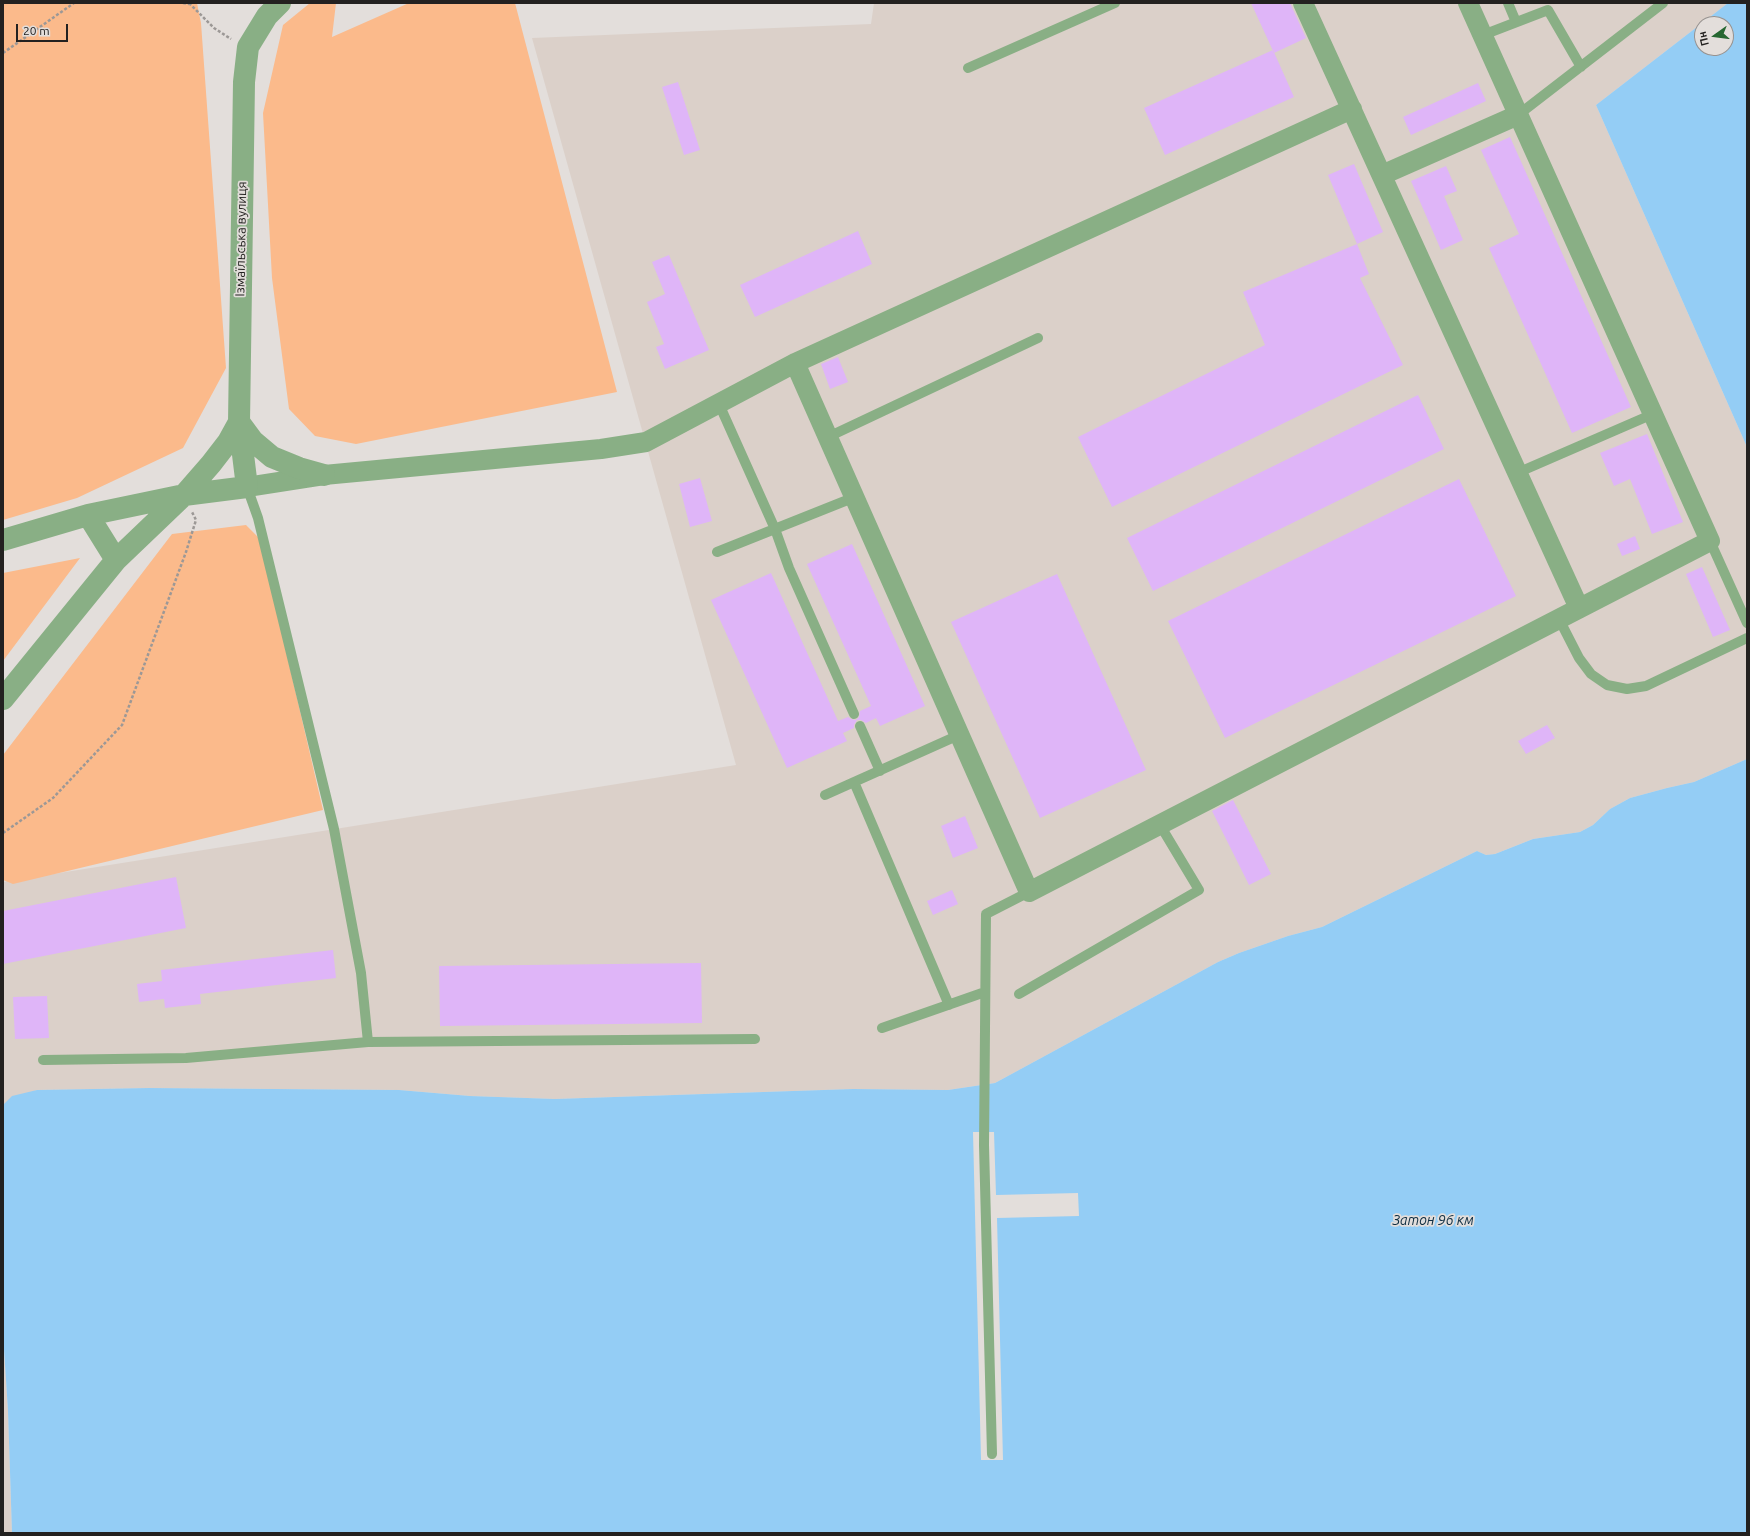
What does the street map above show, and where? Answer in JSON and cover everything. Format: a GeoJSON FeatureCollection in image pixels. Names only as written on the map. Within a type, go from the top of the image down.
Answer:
{"type":"FeatureCollection","features":[{"type":"Feature","properties":{"kind":"street","name":"Ізмаїльська вулиця"},"geometry":{"type":"LineString","coordinates":[[247,487],[239,422],[244,82],[248,47],[267,16],[280,3]]}},
{"type":"Feature","properties":{"kind":"street"},"geometry":{"type":"LineString","coordinates":[[1303,3],[1579,608]]}},
{"type":"Feature","properties":{"kind":"street"},"geometry":{"type":"LineString","coordinates":[[796,363],[1029,892],[1710,540],[1468,3]]}},
{"type":"Feature","properties":{"kind":"street"},"geometry":{"type":"LineString","coordinates":[[3,540],[88,515],[184,495],[324,476],[601,449],[646,442],[796,363],[1352,110]]}},
{"type":"Feature","properties":{"kind":"street"},"geometry":{"type":"LineString","coordinates":[[1382,175],[1518,115]]}},
{"type":"Feature","properties":{"kind":"street"},"geometry":{"type":"LineString","coordinates":[[3,699],[116,560],[184,495],[211,464],[228,442],[239,422],[253,442],[272,457],[324,476]]}},
{"type":"Feature","properties":{"kind":"street"},"geometry":{"type":"LineString","coordinates":[[88,515],[116,560]]}},
{"type":"Feature","properties":{"kind":"lane"},"geometry":{"type":"LineString","coordinates":[[968,68],[1115,3]]}},
{"type":"Feature","properties":{"kind":"lane"},"geometry":{"type":"LineString","coordinates":[[1508,3],[1516,22]]}},
{"type":"Feature","properties":{"kind":"lane"},"geometry":{"type":"LineString","coordinates":[[1518,115],[1663,3]]}},
{"type":"Feature","properties":{"kind":"lane"},"geometry":{"type":"LineString","coordinates":[[1483,35],[1548,10],[1581,67]]}},
{"type":"Feature","properties":{"kind":"lane"},"geometry":{"type":"LineString","coordinates":[[828,437],[1038,338]]}},
{"type":"Feature","properties":{"kind":"lane"},"geometry":{"type":"LineString","coordinates":[[719,404],[775,529],[789,568],[854,714]]}},
{"type":"Feature","properties":{"kind":"lane"},"geometry":{"type":"LineString","coordinates":[[1517,473],[1653,414]]}},
{"type":"Feature","properties":{"kind":"lane"},"geometry":{"type":"LineString","coordinates":[[247,487],[258,518],[334,829],[361,973],[368,1042]]}},
{"type":"Feature","properties":{"kind":"lane"},"geometry":{"type":"LineString","coordinates":[[717,552],[855,497]]}},
{"type":"Feature","properties":{"kind":"lane"},"geometry":{"type":"LineString","coordinates":[[1710,540],[1747,622]]}},
{"type":"Feature","properties":{"kind":"lane"},"geometry":{"type":"LineString","coordinates":[[1558,619],[1579,658],[1591,674],[1607,685],[1627,689],[1646,686],[1747,638]]}},
{"type":"Feature","properties":{"kind":"lane"},"geometry":{"type":"LineString","coordinates":[[860,726],[880,771]]}},
{"type":"Feature","properties":{"kind":"lane"},"geometry":{"type":"LineString","coordinates":[[825,796],[959,735]]}},
{"type":"Feature","properties":{"kind":"lane"},"geometry":{"type":"LineString","coordinates":[[854,782],[949,1005]]}},
{"type":"Feature","properties":{"kind":"lane"},"geometry":{"type":"LineString","coordinates":[[1019,994],[1200,890],[1160,824]]}},
{"type":"Feature","properties":{"kind":"lane"},"geometry":{"type":"LineString","coordinates":[[992,1454],[984,1146],[986,914],[1029,892]]}},
{"type":"Feature","properties":{"kind":"lane"},"geometry":{"type":"LineString","coordinates":[[882,1028],[985,992]]}},
{"type":"Feature","properties":{"kind":"lane"},"geometry":{"type":"LineString","coordinates":[[43,1060],[186,1058],[368,1042],[755,1039]]}},
{"type":"Feature","properties":{"kind":"path"},"geometry":{"type":"LineString","coordinates":[[3,53],[74,3]]}},
{"type":"Feature","properties":{"kind":"path"},"geometry":{"type":"LineString","coordinates":[[183,3],[189,3],[214,28],[248,47]]}},
{"type":"Feature","properties":{"kind":"path"},"geometry":{"type":"LineString","coordinates":[[3,832],[53,798],[122,725],[186,552],[196,520],[184,495]]}},
{"type":"Feature","properties":{"kind":"shaded area"},"geometry":{"type":"Polygon","coordinates":[[[3,3],[197,3],[201,23],[226,368],[183,448],[77,498],[3,520],[3,3]]]}},
{"type":"Feature","properties":{"kind":"shaded area"},"geometry":{"type":"Polygon","coordinates":[[[310,3],[336,3],[332,37],[409,3],[515,3],[617,392],[356,444],[315,436],[289,409],[272,278],[263,113],[283,25],[310,3]]]}},
{"type":"Feature","properties":{"kind":"shaded area"},"geometry":{"type":"Polygon","coordinates":[[[874,3],[1728,3],[1711,16],[1694,16],[1694,29],[1596,105],[1747,447],[1747,759],[1694,782],[1630,798],[1610,809],[1593,825],[1580,832],[1533,839],[1495,854],[1486,855],[1477,851],[1322,927],[1288,936],[1218,962],[995,1083],[948,1090],[853,1089],[555,1099],[470,1096],[399,1090],[149,1088],[37,1090],[3,1105],[3,882],[736,765],[532,38],[871,24],[874,3]]]}},
{"type":"Feature","properties":{"kind":"shaded area"},"geometry":{"type":"Polygon","coordinates":[[[246,525],[260,539],[323,810],[13,884],[3,880],[3,755],[172,534],[246,525]]]}},
{"type":"Feature","properties":{"kind":"shaded area"},"geometry":{"type":"Polygon","coordinates":[[[80,558],[3,661],[3,573],[80,558]]]}},
{"type":"Feature","properties":{"kind":"shaded area"},"geometry":{"type":"Polygon","coordinates":[[[3,1334],[8,1411],[12,1533],[3,1533],[3,1334]]]}},
{"type":"Feature","properties":{"kind":"water"},"geometry":{"type":"Polygon","coordinates":[[[1728,3],[1747,3],[1747,447],[1596,105],[1694,29],[1694,56],[1734,56],[1734,16],[1711,16],[1728,3]]]}},
{"type":"Feature","properties":{"kind":"water","name":"Затон 96 км"},"geometry":{"type":"Polygon","coordinates":[[[1747,759],[1747,1533],[12,1533],[8,1411],[3,1334],[3,1105],[12,1096],[37,1090],[149,1088],[399,1090],[470,1096],[555,1099],[853,1089],[948,1090],[995,1083],[1218,962],[1288,936],[1322,927],[1477,851],[1486,855],[1495,854],[1533,839],[1580,832],[1593,825],[1610,809],[1630,798],[1694,782],[1747,759]]]}},
{"type":"Feature","properties":{"kind":"pier"},"geometry":{"type":"Polygon","coordinates":[[[973,1132],[994,1132],[996,1195],[1078,1193],[1079,1216],[997,1218],[1003,1460],[981,1460],[973,1132]]]}},
{"type":"Feature","properties":{"kind":"building"},"geometry":{"type":"Polygon","coordinates":[[[1251,3],[1290,3],[1306,38],[1274,53],[1251,3]]]}},
{"type":"Feature","properties":{"kind":"building"},"geometry":{"type":"Polygon","coordinates":[[[1273,50],[1294,97],[1165,155],[1144,108],[1273,50]]]}},
{"type":"Feature","properties":{"kind":"building"},"geometry":{"type":"Polygon","coordinates":[[[678,82],[700,150],[684,155],[662,87],[678,82]]]}},
{"type":"Feature","properties":{"kind":"building"},"geometry":{"type":"Polygon","coordinates":[[[1478,83],[1486,101],[1411,135],[1403,117],[1478,83]]]}},
{"type":"Feature","properties":{"kind":"building"},"geometry":{"type":"Polygon","coordinates":[[[1510,137],[1631,407],[1572,433],[1489,248],[1519,234],[1481,150],[1510,137]]]}},
{"type":"Feature","properties":{"kind":"building"},"geometry":{"type":"Polygon","coordinates":[[[1354,164],[1383,232],[1357,244],[1328,175],[1354,164]]]}},
{"type":"Feature","properties":{"kind":"building"},"geometry":{"type":"Polygon","coordinates":[[[1446,166],[1457,191],[1444,196],[1463,240],[1441,250],[1411,181],[1446,166]]]}},
{"type":"Feature","properties":{"kind":"building"},"geometry":{"type":"Polygon","coordinates":[[[858,231],[872,264],[755,317],[740,285],[858,231]]]}},
{"type":"Feature","properties":{"kind":"building"},"geometry":{"type":"Polygon","coordinates":[[[1357,244],[1369,274],[1360,278],[1403,365],[1112,507],[1078,437],[1265,345],[1243,292],[1357,244]]]}},
{"type":"Feature","properties":{"kind":"building"},"geometry":{"type":"Polygon","coordinates":[[[669,255],[709,350],[665,369],[656,347],[664,344],[647,302],[665,294],[652,262],[669,255]]]}},
{"type":"Feature","properties":{"kind":"building"},"geometry":{"type":"Polygon","coordinates":[[[838,357],[848,382],[830,389],[821,364],[838,357]]]}},
{"type":"Feature","properties":{"kind":"building"},"geometry":{"type":"Polygon","coordinates":[[[1418,395],[1444,449],[1153,591],[1127,538],[1418,395]]]}},
{"type":"Feature","properties":{"kind":"building"},"geometry":{"type":"Polygon","coordinates":[[[1647,434],[1683,522],[1652,534],[1630,479],[1614,486],[1600,453],[1647,434]]]}},
{"type":"Feature","properties":{"kind":"building"},"geometry":{"type":"Polygon","coordinates":[[[700,478],[712,521],[690,527],[679,484],[700,478]]]}},
{"type":"Feature","properties":{"kind":"building"},"geometry":{"type":"Polygon","coordinates":[[[1459,479],[1516,596],[1225,738],[1168,621],[1459,479]]]}},
{"type":"Feature","properties":{"kind":"building"},"geometry":{"type":"Polygon","coordinates":[[[1635,536],[1640,549],[1622,556],[1617,544],[1635,536]]]}},
{"type":"Feature","properties":{"kind":"building"},"geometry":{"type":"Polygon","coordinates":[[[852,544],[925,706],[880,726],[876,718],[866,723],[861,720],[857,720],[854,728],[843,733],[847,741],[787,768],[711,600],[771,573],[838,721],[848,717],[856,720],[859,717],[860,711],[871,706],[807,564],[852,544]]]}},
{"type":"Feature","properties":{"kind":"building"},"geometry":{"type":"Polygon","coordinates":[[[1702,567],[1730,630],[1713,637],[1686,574],[1702,567]]]}},
{"type":"Feature","properties":{"kind":"building"},"geometry":{"type":"Polygon","coordinates":[[[1057,574],[1146,770],[1040,818],[951,622],[1057,574]]]}},
{"type":"Feature","properties":{"kind":"building"},"geometry":{"type":"Polygon","coordinates":[[[1547,725],[1555,738],[1526,754],[1518,741],[1547,725]]]}},
{"type":"Feature","properties":{"kind":"building"},"geometry":{"type":"Polygon","coordinates":[[[1233,800],[1271,874],[1249,885],[1212,811],[1233,800]]]}},
{"type":"Feature","properties":{"kind":"building"},"geometry":{"type":"Polygon","coordinates":[[[965,816],[978,848],[953,858],[941,826],[965,816]]]}},
{"type":"Feature","properties":{"kind":"building"},"geometry":{"type":"Polygon","coordinates":[[[176,877],[186,928],[3,964],[3,911],[176,877]]]}},
{"type":"Feature","properties":{"kind":"building"},"geometry":{"type":"Polygon","coordinates":[[[952,890],[958,904],[933,915],[927,901],[952,890]]]}},
{"type":"Feature","properties":{"kind":"building"},"geometry":{"type":"Polygon","coordinates":[[[333,950],[336,978],[200,994],[201,1004],[165,1008],[164,999],[139,1002],[137,984],[162,981],[161,970],[333,950]]]}},
{"type":"Feature","properties":{"kind":"building"},"geometry":{"type":"Polygon","coordinates":[[[701,963],[702,1023],[440,1026],[439,966],[701,963]]]}},
{"type":"Feature","properties":{"kind":"building"},"geometry":{"type":"Polygon","coordinates":[[[47,996],[49,1038],[15,1039],[13,997],[47,996]]]}}]}
